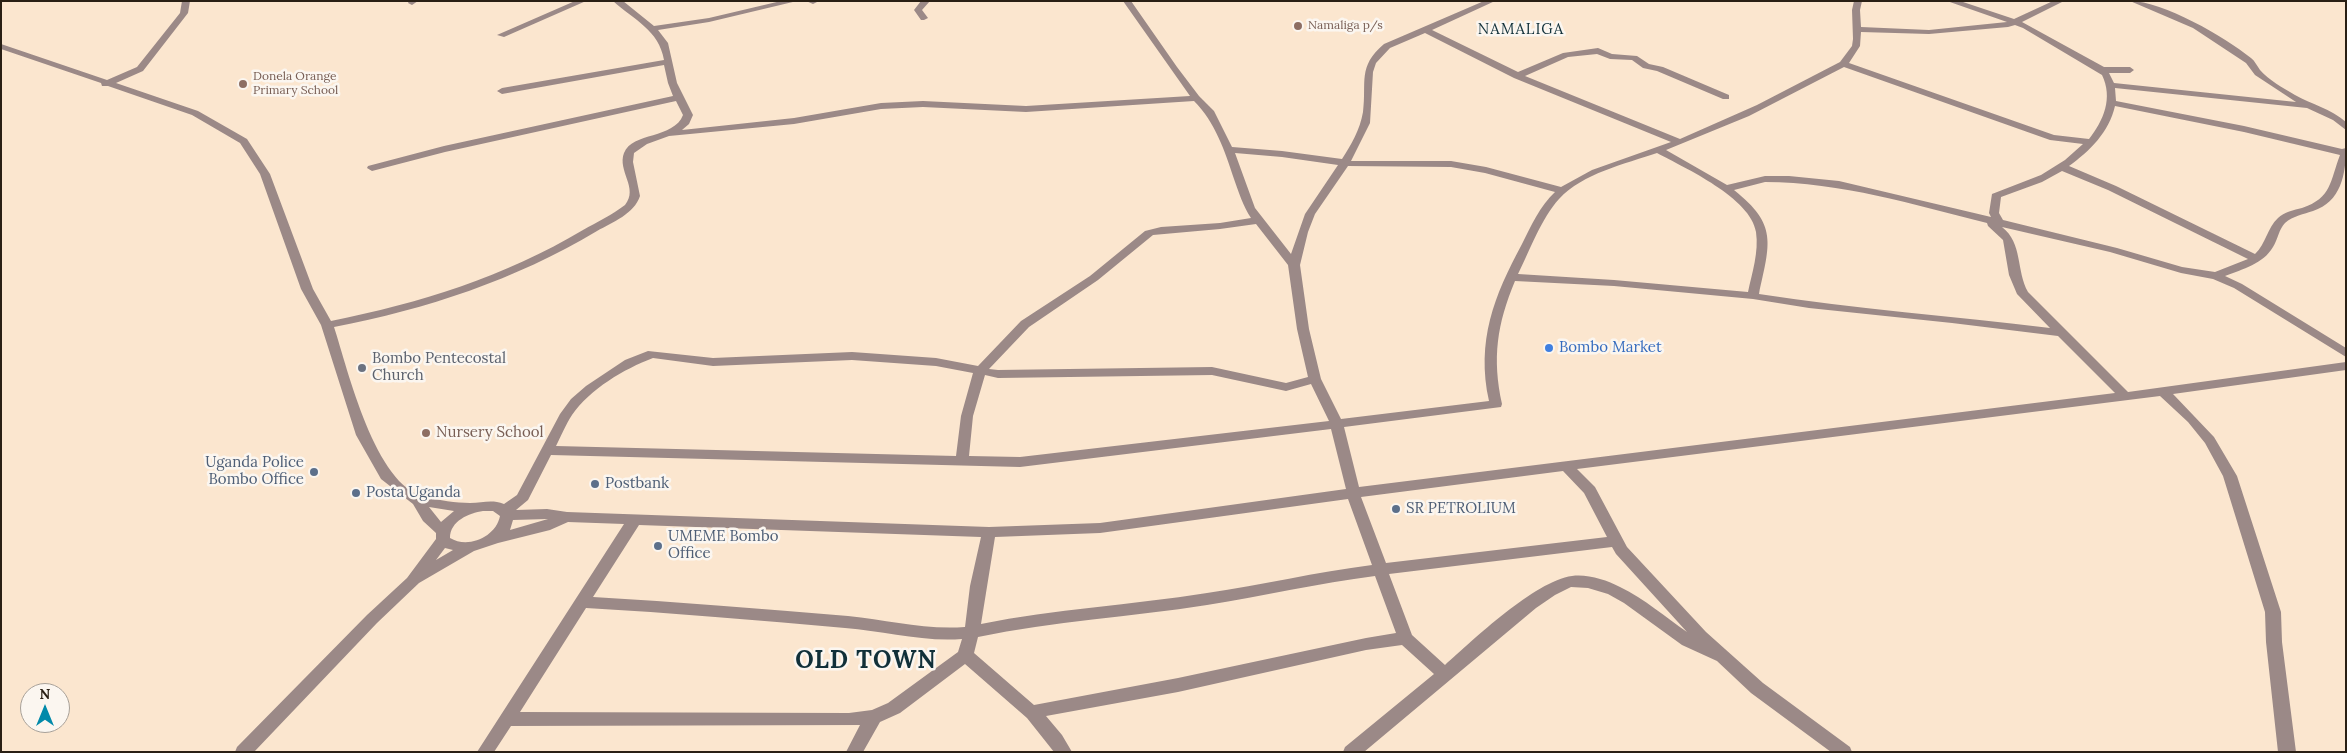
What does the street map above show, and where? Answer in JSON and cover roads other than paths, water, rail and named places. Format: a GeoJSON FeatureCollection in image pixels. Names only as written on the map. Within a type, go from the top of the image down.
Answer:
{"type":"FeatureCollection","features":[{"type":"Feature","properties":{"kind":"street"},"geometry":{"type":"LineString","coordinates":[[105,84],[140,69],[184,12],[186,1]]}},
{"type":"Feature","properties":{"kind":"street"},"geometry":{"type":"LineString","coordinates":[[501,35],[582,1]]}},
{"type":"Feature","properties":{"kind":"street"},"geometry":{"type":"LineString","coordinates":[[327,326],[462,292],[533,262],[621,213],[634,203],[636,191],[631,178],[628,155],[634,148],[666,135],[684,124],[688,119],[688,115],[674,88],[667,62],[666,48],[636,14],[617,1]]}},
{"type":"Feature","properties":{"kind":"street"},"geometry":{"type":"LineString","coordinates":[[651,29],[709,20],[793,1]]}},
{"type":"Feature","properties":{"kind":"street"},"geometry":{"type":"LineString","coordinates":[[924,18],[918,10],[926,1]]}},
{"type":"Feature","properties":{"kind":"street"},"geometry":{"type":"LineString","coordinates":[[1127,1],[1144,28],[1196,98],[1211,113],[1229,150],[1244,195],[1258,220],[1294,265]]}},
{"type":"Feature","properties":{"kind":"street"},"geometry":{"type":"LineString","coordinates":[[1445,675],[1404,638],[1353,493],[1352,473],[1338,442],[1336,424],[1315,379],[1303,329],[1294,265],[1300,239],[1311,213],[1354,152],[1368,110],[1367,85],[1370,63],[1374,56],[1386,46],[1491,1]]}},
{"type":"Feature","properties":{"kind":"street"},"geometry":{"type":"LineString","coordinates":[[547,450],[1020,462],[1496,404],[1489,374],[1491,335],[1516,266],[1550,204],[1562,191],[1603,168],[1624,159],[1679,142],[1757,109],[1843,64],[1853,52],[1857,43],[1859,29],[1855,14],[1858,1]]}},
{"type":"Feature","properties":{"kind":"street"},"geometry":{"type":"LineString","coordinates":[[1951,1],[2017,22],[2102,70],[2108,76],[2112,103],[2104,124],[2090,142],[2062,167],[2034,183],[2003,191],[1996,196],[1994,213],[1997,226],[2013,254],[2016,284],[2037,310],[2124,396]]}},
{"type":"Feature","properties":{"kind":"street"},"geometry":{"type":"LineString","coordinates":[[1859,29],[1929,32],[2017,22],[2060,1]]}},
{"type":"Feature","properties":{"kind":"street"},"geometry":{"type":"LineString","coordinates":[[2134,1],[2196,26],[2249,61],[2258,73],[2271,83],[2292,97],[2336,118],[2346,126]]}},
{"type":"Feature","properties":{"kind":"street"},"geometry":{"type":"LineString","coordinates":[[1426,30],[1517,76],[1679,142]]}},
{"type":"Feature","properties":{"kind":"street"},"geometry":{"type":"LineString","coordinates":[[1,46],[105,84],[195,113],[244,141],[265,174],[307,289],[327,326],[363,435],[386,476],[419,501],[471,508],[490,505],[506,512],[567,517],[740,525],[989,532],[1100,528],[1353,493],[2124,396],[2346,366]]}},
{"type":"Feature","properties":{"kind":"street"},"geometry":{"type":"LineString","coordinates":[[1517,76],[1566,55],[1598,51],[1610,56],[1634,58],[1646,66],[1726,97]]}},
{"type":"Feature","properties":{"kind":"street"},"geometry":{"type":"LineString","coordinates":[[502,91],[667,62]]}},
{"type":"Feature","properties":{"kind":"street"},"geometry":{"type":"LineString","coordinates":[[1843,64],[2053,138],[2090,142]]}},
{"type":"Feature","properties":{"kind":"street"},"geometry":{"type":"LineString","coordinates":[[2102,70],[2130,70]]}},
{"type":"Feature","properties":{"kind":"street"},"geometry":{"type":"LineString","coordinates":[[2110,85],[2318,108]]}},
{"type":"Feature","properties":{"kind":"street"},"geometry":{"type":"LineString","coordinates":[[372,168],[444,149],[680,97]]}},
{"type":"Feature","properties":{"kind":"street"},"geometry":{"type":"LineString","coordinates":[[666,135],[794,120],[881,106],[923,104],[1051,108],[1196,98]]}},
{"type":"Feature","properties":{"kind":"street"},"geometry":{"type":"LineString","coordinates":[[2112,103],[2244,129],[2345,152],[2339,166],[2332,194],[2318,206],[2283,219],[2273,234],[2272,243],[2264,253],[2216,276]]}},
{"type":"Feature","properties":{"kind":"street"},"geometry":{"type":"LineString","coordinates":[[1229,150],[1276,153],[1347,163],[1451,164],[1486,170],[1562,191]]}},
{"type":"Feature","properties":{"kind":"street"},"geometry":{"type":"LineString","coordinates":[[1658,150],[1725,189],[1751,209],[1760,225],[1760,251],[1753,296]]}},
{"type":"Feature","properties":{"kind":"street"},"geometry":{"type":"LineString","coordinates":[[2062,167],[2112,188],[2256,258]]}},
{"type":"Feature","properties":{"kind":"street"},"geometry":{"type":"LineString","coordinates":[[1725,189],[1765,179],[1822,182],[1858,188],[1997,226],[2019,229],[2113,250],[2181,270],[2216,276],[2238,286],[2346,354]]}},
{"type":"Feature","properties":{"kind":"street"},"geometry":{"type":"LineString","coordinates":[[962,462],[966,416],[980,371],[1025,324],[1094,278],[1149,233],[1161,230],[1213,227],[1258,220]]}},
{"type":"Feature","properties":{"kind":"street"},"geometry":{"type":"LineString","coordinates":[[1512,277],[1614,283],[1753,296],[1809,305],[1952,318],[2061,333]]}},
{"type":"Feature","properties":{"kind":"street"},"geometry":{"type":"LineString","coordinates":[[492,539],[505,527],[506,512],[523,497],[562,420],[576,402],[590,389],[629,363],[652,354],[713,362],[852,356],[936,362],[980,371],[1014,374],[1212,371],[1286,387],[1315,379]]}},
{"type":"Feature","properties":{"kind":"street"},"geometry":{"type":"LineString","coordinates":[[2162,391],[2209,436],[2224,459],[2230,476],[2273,612],[2274,642],[2287,752]]}},
{"type":"Feature","properties":{"kind":"street"},"geometry":{"type":"LineString","coordinates":[[1566,466],[1590,490],[1617,541],[1637,568],[1721,656],[1757,688],[1844,752]]}},
{"type":"Feature","properties":{"kind":"street"},"geometry":{"type":"LineString","coordinates":[[419,501],[423,513],[443,535],[449,545],[458,548],[470,547]]}},
{"type":"Feature","properties":{"kind":"street"},"geometry":{"type":"LineString","coordinates":[[412,582],[453,518],[471,508]]}},
{"type":"Feature","properties":{"kind":"street"},"geometry":{"type":"LineString","coordinates":[[243,752],[372,619],[412,582],[470,547],[492,539],[545,526],[567,517]]}},
{"type":"Feature","properties":{"kind":"street"},"geometry":{"type":"LineString","coordinates":[[485,752],[634,519]]}},
{"type":"Feature","properties":{"kind":"street"},"geometry":{"type":"LineString","coordinates":[[507,719],[812,720],[874,717],[894,708],[965,655],[972,632],[978,586],[989,532]]}},
{"type":"Feature","properties":{"kind":"street"},"geometry":{"type":"LineString","coordinates":[[582,602],[868,624],[915,632],[972,632],[1024,621],[1208,599],[1331,576],[1382,571],[1563,546],[1617,541]]}},
{"type":"Feature","properties":{"kind":"street"},"geometry":{"type":"LineString","coordinates":[[1351,752],[1445,675],[1491,634],[1542,596],[1563,584],[1578,581],[1596,584],[1613,590],[1636,604],[1692,645],[1721,656]]}},
{"type":"Feature","properties":{"kind":"street"},"geometry":{"type":"LineString","coordinates":[[1032,712],[1178,685],[1366,644],[1404,638]]}},
{"type":"Feature","properties":{"kind":"street"},"geometry":{"type":"LineString","coordinates":[[965,655],[994,677],[1032,712],[1064,752]]}},
{"type":"Feature","properties":{"kind":"street"},"geometry":{"type":"LineString","coordinates":[[854,752],[874,717]]}},
{"type":"Feature","properties":{"kind":"place","name":"Namaliga p/s"},"geometry":{"type":"Point","coordinates":[1298,26]}},
{"type":"Feature","properties":{"kind":"place","name":"Donela Orange Primary School"},"geometry":{"type":"Point","coordinates":[243,84]}},
{"type":"Feature","properties":{"kind":"place","name":"Bombo Market"},"geometry":{"type":"Point","coordinates":[1549,348]}},
{"type":"Feature","properties":{"kind":"place","name":"Bombo Pentecostal Church"},"geometry":{"type":"Point","coordinates":[362,368]}},
{"type":"Feature","properties":{"kind":"place","name":"Nursery School"},"geometry":{"type":"Point","coordinates":[426,433]}},
{"type":"Feature","properties":{"kind":"place","name":"Uganda Police Bombo Office"},"geometry":{"type":"Point","coordinates":[314,472]}},
{"type":"Feature","properties":{"kind":"place","name":"Postbank"},"geometry":{"type":"Point","coordinates":[595,484]}},
{"type":"Feature","properties":{"kind":"place","name":"Posta Uganda"},"geometry":{"type":"Point","coordinates":[356,493]}},
{"type":"Feature","properties":{"kind":"place","name":"SR PETROLIUM"},"geometry":{"type":"Point","coordinates":[1396,509]}},
{"type":"Feature","properties":{"kind":"place","name":"UMEME Bombo Office"},"geometry":{"type":"Point","coordinates":[658,546]}},
{"type":"Feature","properties":{"kind":"district","name":"NAMALIGA"},"geometry":{"type":"Point","coordinates":[1521,30]}},
{"type":"Feature","properties":{"kind":"district","name":"OLD TOWN"},"geometry":{"type":"Point","coordinates":[866,661]}}]}
